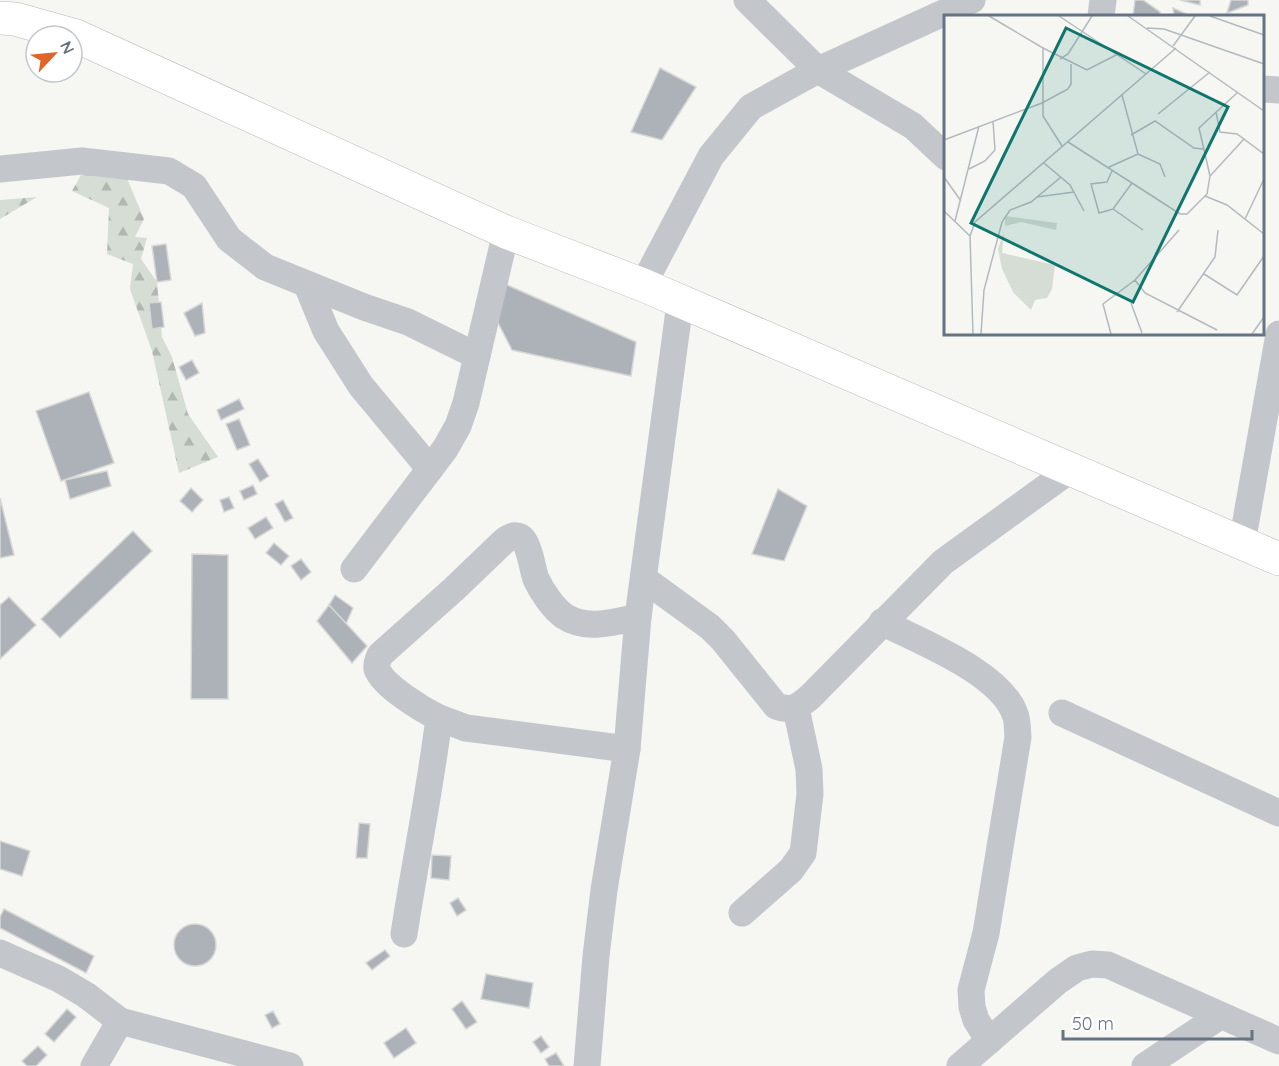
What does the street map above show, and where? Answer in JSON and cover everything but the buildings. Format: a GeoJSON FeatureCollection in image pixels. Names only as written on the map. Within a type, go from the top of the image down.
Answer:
{"type":"FeatureCollection","features":[{"type":"Feature","properties":{"kind":"street"},"geometry":{"type":"LineString","coordinates":[[747,0],[818,70],[913,126],[944,155]]}},
{"type":"Feature","properties":{"kind":"street"},"geometry":{"type":"LineString","coordinates":[[643,285],[711,156],[751,107],[818,70],[972,0]]}},
{"type":"Feature","properties":{"kind":"street"},"geometry":{"type":"LineString","coordinates":[[1101,15],[1103,0]]}},
{"type":"Feature","properties":{"kind":"street"},"geometry":{"type":"LineString","coordinates":[[0,18],[15,19],[76,36],[506,232],[643,285],[680,303],[1279,559]]}},
{"type":"Feature","properties":{"kind":"street"},"geometry":{"type":"LineString","coordinates":[[1264,89],[1279,90]]}},
{"type":"Feature","properties":{"kind":"street"},"geometry":{"type":"LineString","coordinates":[[0,169],[82,161],[169,171],[194,186],[230,239],[265,267],[408,322],[477,356]]}},
{"type":"Feature","properties":{"kind":"street"},"geometry":{"type":"LineString","coordinates":[[354,569],[430,469],[458,426],[506,232]]}},
{"type":"Feature","properties":{"kind":"street"},"geometry":{"type":"LineString","coordinates":[[307,285],[326,331],[361,386],[430,469]]}},
{"type":"Feature","properties":{"kind":"street"},"geometry":{"type":"LineString","coordinates":[[587,1066],[604,890],[627,749],[638,617],[680,303]]}},
{"type":"Feature","properties":{"kind":"street"},"geometry":{"type":"LineString","coordinates":[[1242,543],[1273,335]]}},
{"type":"Feature","properties":{"kind":"street"},"geometry":{"type":"LineString","coordinates":[[644,579],[710,627],[776,706],[786,710],[796,708],[943,562],[1070,470]]}},
{"type":"Feature","properties":{"kind":"street"},"geometry":{"type":"LineString","coordinates":[[627,749],[466,728],[439,718],[406,699],[378,671],[377,663],[380,656],[510,536],[520,537],[526,544],[536,578],[542,589],[565,616],[590,625],[638,617]]}},
{"type":"Feature","properties":{"kind":"street"},"geometry":{"type":"LineString","coordinates":[[882,622],[981,673],[996,685],[1016,715],[1018,737],[986,933],[971,990],[972,1007],[976,1020],[989,1041]]}},
{"type":"Feature","properties":{"kind":"street"},"geometry":{"type":"LineString","coordinates":[[742,913],[791,870],[803,853],[810,794],[809,769],[796,708]]}},
{"type":"Feature","properties":{"kind":"street"},"geometry":{"type":"LineString","coordinates":[[1062,713],[1279,813]]}},
{"type":"Feature","properties":{"kind":"street"},"geometry":{"type":"LineString","coordinates":[[404,934],[433,767],[439,718]]}},
{"type":"Feature","properties":{"kind":"street"},"geometry":{"type":"LineString","coordinates":[[0,953],[59,979],[86,995],[120,1021],[290,1066]]}},
{"type":"Feature","properties":{"kind":"street"},"geometry":{"type":"LineString","coordinates":[[960,1066],[1058,981],[1077,968],[1092,964],[1108,965],[1279,1041]]}},
{"type":"Feature","properties":{"kind":"street"},"geometry":{"type":"LineString","coordinates":[[1145,1066],[1220,1016]]}},
{"type":"Feature","properties":{"kind":"street"},"geometry":{"type":"LineString","coordinates":[[94,1066],[120,1021]]}},
{"type":"Feature","properties":{"kind":"green space"},"geometry":{"type":"Polygon","coordinates":[[[121,164],[144,219],[135,237],[147,238],[141,259],[157,282],[162,337],[172,357],[188,414],[218,457],[179,473],[152,351],[130,289],[133,264],[107,254],[109,208],[72,191],[81,175],[121,164]]]}},
{"type":"Feature","properties":{"kind":"green space"},"geometry":{"type":"Polygon","coordinates":[[[37,197],[0,219],[0,200],[37,197]]]}}]}
